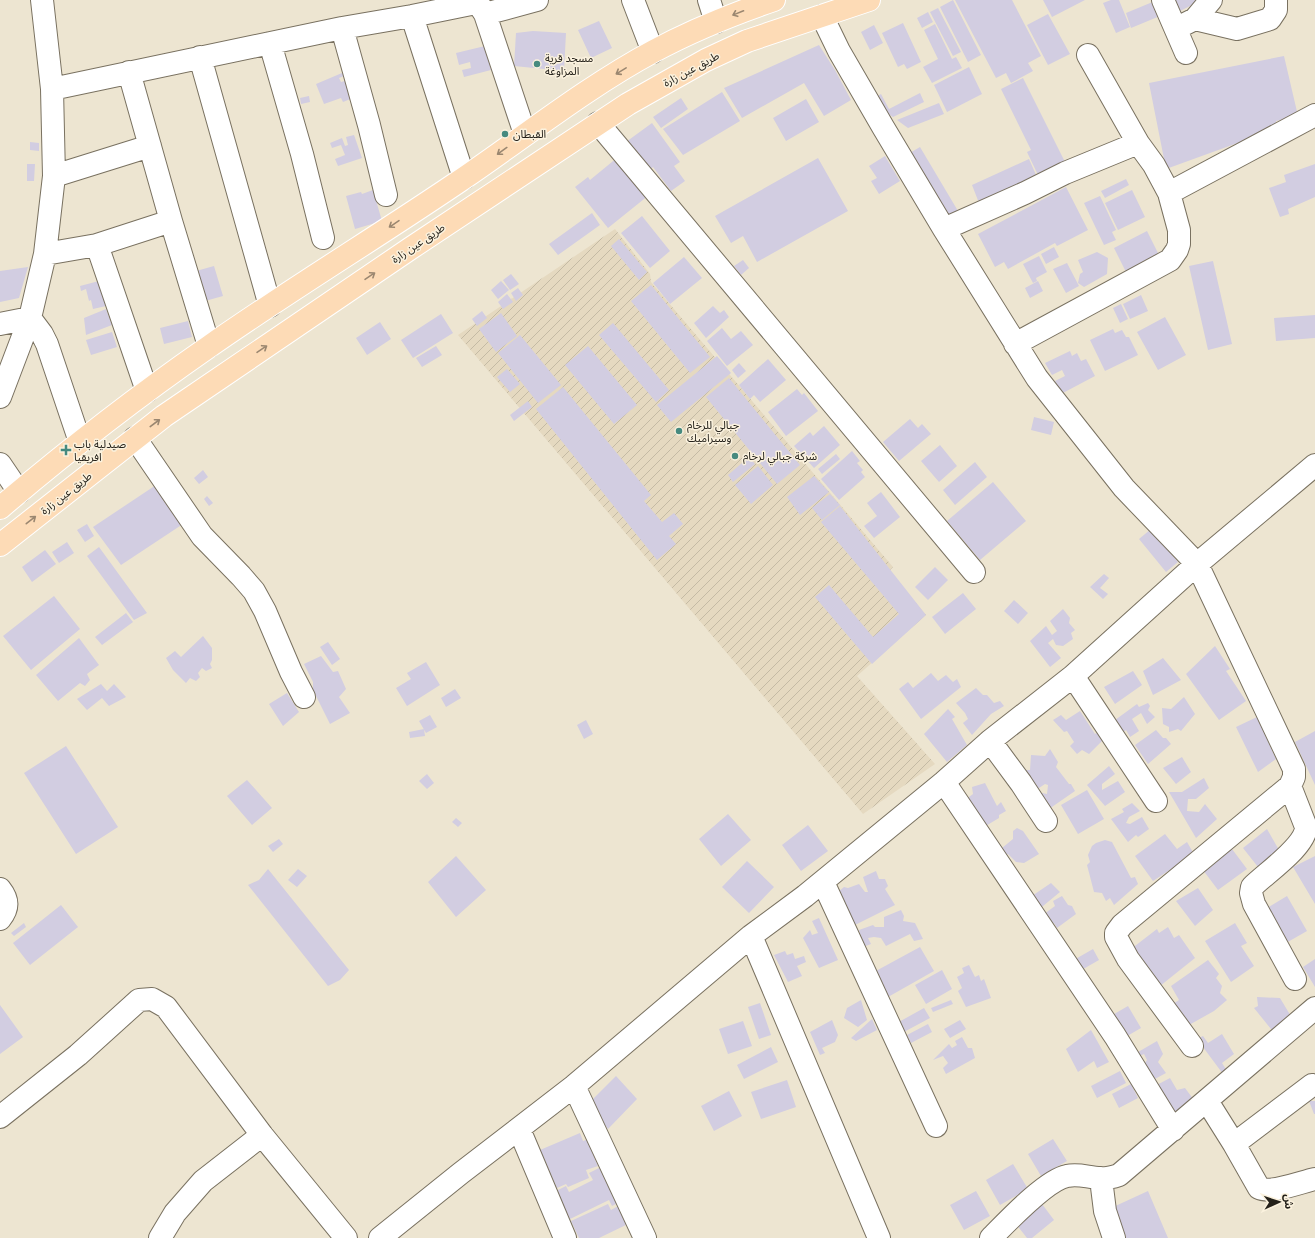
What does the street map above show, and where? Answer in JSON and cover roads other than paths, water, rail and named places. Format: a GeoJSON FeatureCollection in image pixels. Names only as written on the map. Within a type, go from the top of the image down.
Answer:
{"type":"FeatureCollection","features":[{"type":"Feature","properties":{"kind":"main road"},"geometry":{"type":"LineString","coordinates":[[0,508],[80,442],[209,346],[464,178],[583,94],[653,52],[715,7],[749,8],[774,0]]}},
{"type":"Feature","properties":{"kind":"main road","name":"طريق عين زارة"},"geometry":{"type":"LineString","coordinates":[[0,545],[170,412],[411,248],[628,104],[706,60],[747,41],[870,0]]}},
{"type":"Feature","properties":{"kind":"street"},"geometry":{"type":"LineString","coordinates":[[0,397],[30,318],[45,254],[54,176],[52,89],[42,0]]}},
{"type":"Feature","properties":{"kind":"street"},"geometry":{"type":"LineString","coordinates":[[52,89],[342,28],[479,6],[537,0]]}},
{"type":"Feature","properties":{"kind":"street"},"geometry":{"type":"LineString","coordinates":[[633,0],[653,52]]}},
{"type":"Feature","properties":{"kind":"street"},"geometry":{"type":"LineString","coordinates":[[1162,0],[1186,53]]}},
{"type":"Feature","properties":{"kind":"street"},"geometry":{"type":"LineString","coordinates":[[1175,28],[1195,19],[1211,0]]}},
{"type":"Feature","properties":{"kind":"street"},"geometry":{"type":"LineString","coordinates":[[1195,19],[1237,29],[1270,19],[1276,10],[1276,0]]}},
{"type":"Feature","properties":{"kind":"street"},"geometry":{"type":"LineString","coordinates":[[479,6],[525,134]]}},
{"type":"Feature","properties":{"kind":"street"},"geometry":{"type":"LineString","coordinates":[[412,16],[464,178]]}},
{"type":"Feature","properties":{"kind":"street"},"geometry":{"type":"LineString","coordinates":[[822,16],[839,51],[883,127],[944,229],[1037,378],[1124,488],[1197,564],[1294,769],[1294,777],[1290,786],[1122,925],[1116,933],[1116,937],[1128,959],[1192,1046]]}},
{"type":"Feature","properties":{"kind":"street"},"geometry":{"type":"LineString","coordinates":[[342,28],[369,125],[386,194]]}},
{"type":"Feature","properties":{"kind":"street"},"geometry":{"type":"LineString","coordinates":[[270,43],[302,154],[324,238]]}},
{"type":"Feature","properties":{"kind":"street"},"geometry":{"type":"LineString","coordinates":[[1015,344],[1170,260],[1179,244],[1179,230],[1169,193],[1154,165],[1138,143],[1088,55]]}},
{"type":"Feature","properties":{"kind":"street"},"geometry":{"type":"LineString","coordinates":[[200,57],[270,306]]}},
{"type":"Feature","properties":{"kind":"street"},"geometry":{"type":"LineString","coordinates":[[129,72],[171,221],[209,346]]}},
{"type":"Feature","properties":{"kind":"street"},"geometry":{"type":"LineString","coordinates":[[1169,193],[1315,115]]}},
{"type":"Feature","properties":{"kind":"street"},"geometry":{"type":"LineString","coordinates":[[598,123],[974,572]]}},
{"type":"Feature","properties":{"kind":"street"},"geometry":{"type":"LineString","coordinates":[[944,229],[1025,193],[1064,173],[1138,143]]}},
{"type":"Feature","properties":{"kind":"street"},"geometry":{"type":"LineString","coordinates":[[54,176],[150,146]]}},
{"type":"Feature","properties":{"kind":"street"},"geometry":{"type":"LineString","coordinates":[[45,254],[97,245],[171,221]]}},
{"type":"Feature","properties":{"kind":"street"},"geometry":{"type":"LineString","coordinates":[[97,245],[147,391]]}},
{"type":"Feature","properties":{"kind":"street"},"geometry":{"type":"LineString","coordinates":[[0,324],[30,318]]}},
{"type":"Feature","properties":{"kind":"street"},"geometry":{"type":"LineString","coordinates":[[30,318],[42,334],[47,344],[80,442]]}},
{"type":"Feature","properties":{"kind":"street"},"geometry":{"type":"LineString","coordinates":[[135,438],[202,536],[254,591],[265,610],[291,672],[304,697]]}},
{"type":"Feature","properties":{"kind":"street"},"geometry":{"type":"LineString","coordinates":[[0,464],[19,492]]}},
{"type":"Feature","properties":{"kind":"street"},"geometry":{"type":"LineString","coordinates":[[380,1238],[461,1173],[574,1086],[751,936],[823,882],[944,782],[990,741],[1073,676],[1197,564],[1315,464]]}},
{"type":"Feature","properties":{"kind":"street"},"geometry":{"type":"LineString","coordinates":[[1073,676],[1156,801]]}},
{"type":"Feature","properties":{"kind":"street"},"geometry":{"type":"LineString","coordinates":[[990,741],[1021,783],[1046,821]]}},
{"type":"Feature","properties":{"kind":"street"},"geometry":{"type":"LineString","coordinates":[[944,782],[1115,1036],[1174,1130]]}},
{"type":"Feature","properties":{"kind":"street"},"geometry":{"type":"LineString","coordinates":[[1290,786],[1306,827],[1306,832],[1301,842],[1252,887],[1251,893],[1254,904],[1296,979]]}},
{"type":"Feature","properties":{"kind":"street"},"geometry":{"type":"LineString","coordinates":[[823,882],[936,1126]]}},
{"type":"Feature","properties":{"kind":"street"},"geometry":{"type":"LineString","coordinates":[[0,889],[6,899],[7,905],[5,913],[0,919]]}},
{"type":"Feature","properties":{"kind":"street"},"geometry":{"type":"LineString","coordinates":[[751,936],[879,1238]]}},
{"type":"Feature","properties":{"kind":"street"},"geometry":{"type":"LineString","coordinates":[[0,1117],[78,1055],[139,1000],[152,999],[166,1007],[262,1135],[346,1238]]}},
{"type":"Feature","properties":{"kind":"street"},"geometry":{"type":"LineString","coordinates":[[991,1238],[1011,1217],[1035,1197],[1066,1176],[1079,1174],[1101,1178],[1119,1176],[1315,1008]]}},
{"type":"Feature","properties":{"kind":"street"},"geometry":{"type":"LineString","coordinates":[[1234,1144],[1312,1085]]}},
{"type":"Feature","properties":{"kind":"street"},"geometry":{"type":"LineString","coordinates":[[574,1086],[645,1238]]}},
{"type":"Feature","properties":{"kind":"street"},"geometry":{"type":"LineString","coordinates":[[1207,1101],[1259,1188],[1264,1190],[1315,1179]]}},
{"type":"Feature","properties":{"kind":"street"},"geometry":{"type":"LineString","coordinates":[[519,1128],[565,1238]]}},
{"type":"Feature","properties":{"kind":"street"},"geometry":{"type":"LineString","coordinates":[[160,1238],[175,1213],[203,1181],[262,1135]]}},
{"type":"Feature","properties":{"kind":"street"},"geometry":{"type":"LineString","coordinates":[[1101,1178],[1105,1211],[1114,1238]]}},
{"type":"Feature","properties":{"kind":"place","name":"مسجد قرية المزاوغة"},"geometry":{"type":"Point","coordinates":[537,64]}},
{"type":"Feature","properties":{"kind":"place","name":"القبطان"},"geometry":{"type":"Point","coordinates":[505,134]}},
{"type":"Feature","properties":{"kind":"place","name":"جبالي للرخام وسيراميك"},"geometry":{"type":"Point","coordinates":[679,431]}},
{"type":"Feature","properties":{"kind":"place","name":"صيدلية باب افريقيا"},"geometry":{"type":"Point","coordinates":[66,450]}},
{"type":"Feature","properties":{"kind":"place","name":"شركة جبالي لرخام"},"geometry":{"type":"Point","coordinates":[735,456]}}]}
